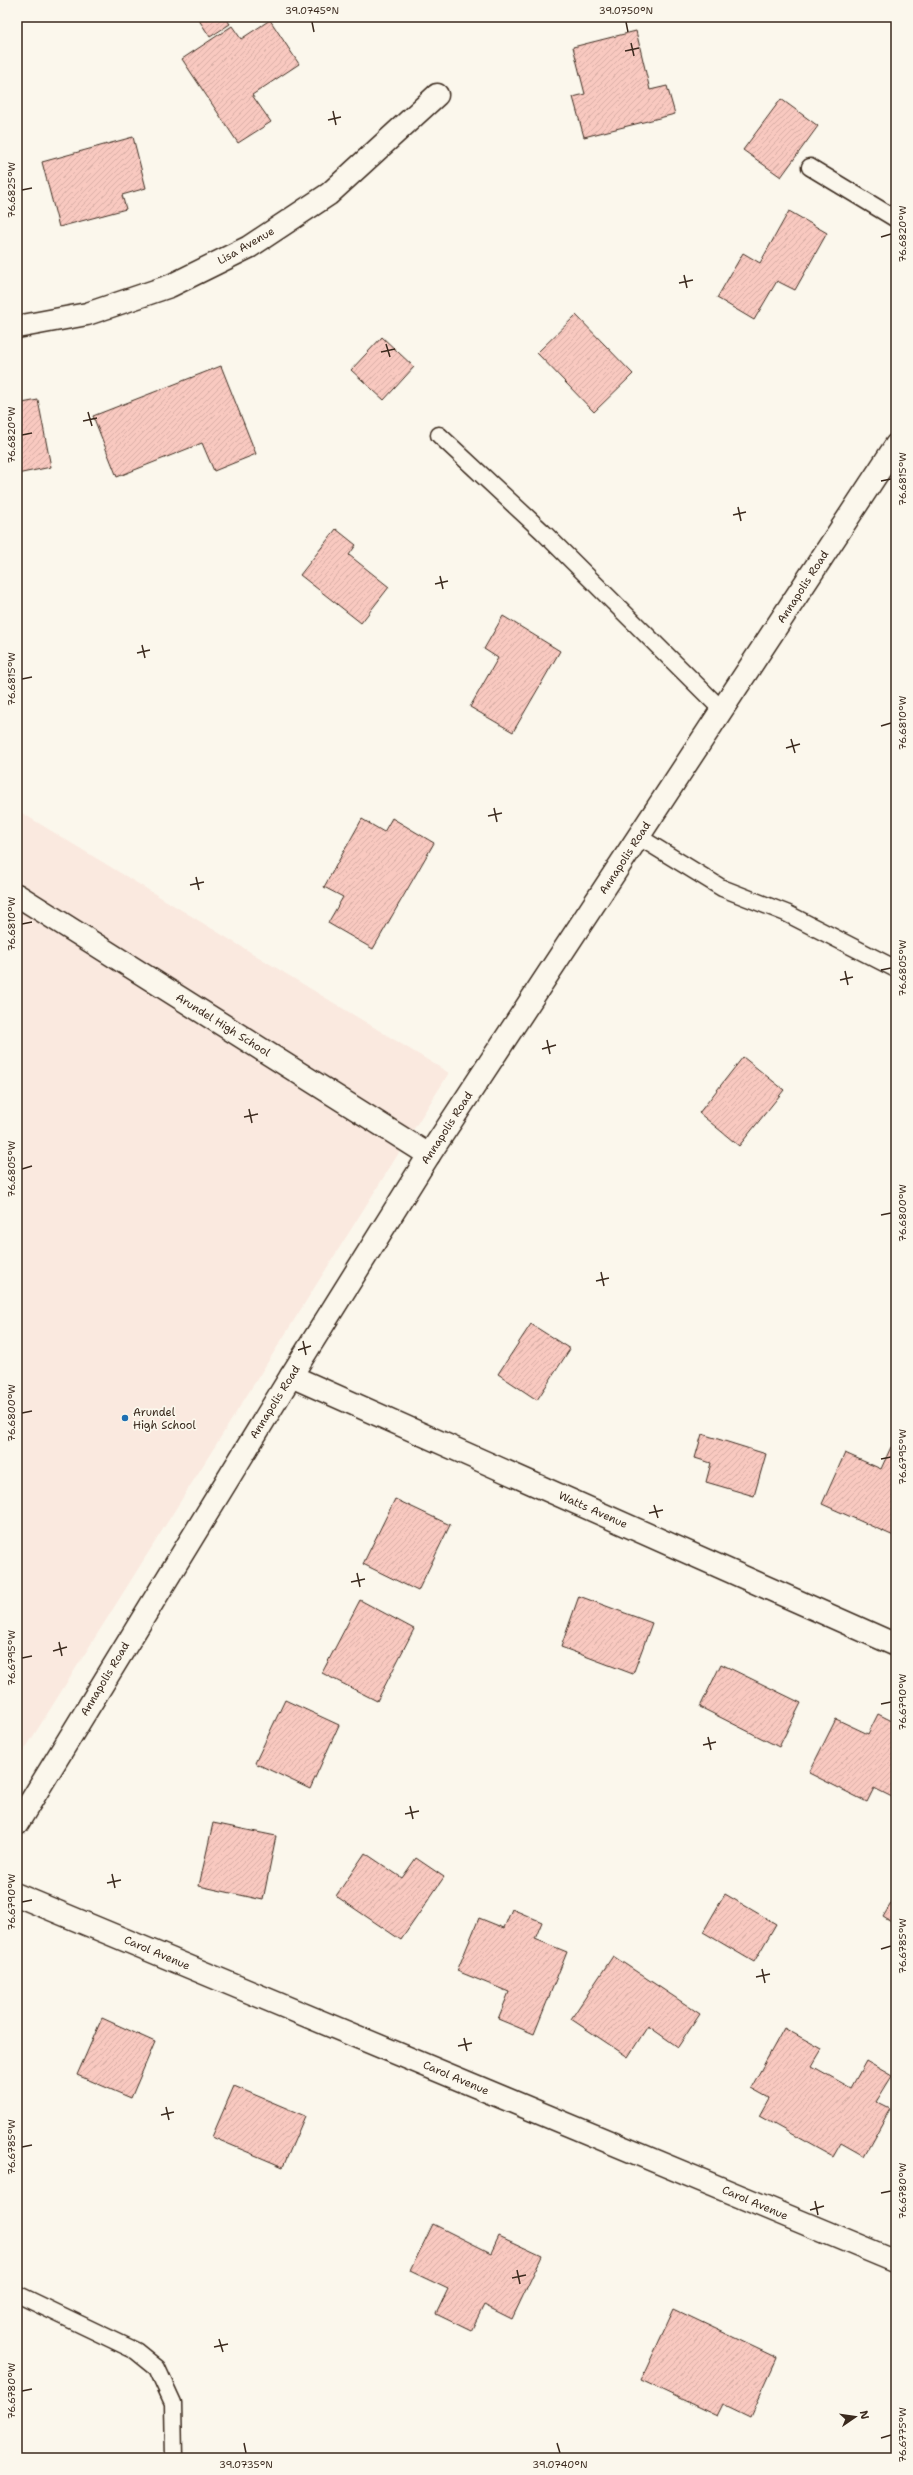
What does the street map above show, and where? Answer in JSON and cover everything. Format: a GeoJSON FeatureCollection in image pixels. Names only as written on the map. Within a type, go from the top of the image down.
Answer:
{"type":"FeatureCollection","features":[{"type":"Feature","properties":{"kind":"street","name":"Lisa Avenue"},"geometry":{"type":"LineString","coordinates":[[17,327],[87,314],[170,286],[248,247],[329,194],[437,95]]}},
{"type":"Feature","properties":{"kind":"street","name":"Annapolis Road"},"geometry":{"type":"LineString","coordinates":[[17,1824],[291,1376],[429,1155],[896,445]]}},
{"type":"Feature","properties":{"kind":"street","name":"Arundel High School"},"geometry":{"type":"LineString","coordinates":[[17,895],[429,1155]]}},
{"type":"Feature","properties":{"kind":"street","name":"Watts Avenue"},"geometry":{"type":"LineString","coordinates":[[291,1376],[896,1645]]}},
{"type":"Feature","properties":{"kind":"street","name":"Carol Avenue"},"geometry":{"type":"LineString","coordinates":[[17,1895],[895,2261]]}},
{"type":"Feature","properties":{"kind":"lane"},"geometry":{"type":"LineString","coordinates":[[810,167],[896,219]]}},
{"type":"Feature","properties":{"kind":"lane"},"geometry":{"type":"LineString","coordinates":[[439,435],[543,532],[722,710]]}},
{"type":"Feature","properties":{"kind":"lane"},"geometry":{"type":"LineString","coordinates":[[639,837],[722,888],[786,913],[896,969]]}},
{"type":"Feature","properties":{"kind":"lane"},"geometry":{"type":"LineString","coordinates":[[17,2294],[136,2351],[157,2368],[173,2403],[174,2458]]}},
{"type":"Feature","properties":{"kind":"shaded area","name":"Arundel High School"},"geometry":{"type":"Polygon","coordinates":[[[17,810],[449,1073],[17,1762],[17,810]]]}},
{"type":"Feature","properties":{"kind":"building"},"geometry":{"type":"Polygon","coordinates":[[[197,17],[225,17],[230,24],[210,37],[197,17]]]}},
{"type":"Feature","properties":{"kind":"building"},"geometry":{"type":"Polygon","coordinates":[[[270,20],[299,64],[252,95],[271,122],[238,143],[182,59],[232,26],[241,39],[270,20]]]}},
{"type":"Feature","properties":{"kind":"building"},"geometry":{"type":"Polygon","coordinates":[[[636,31],[650,90],[667,86],[675,114],[584,137],[573,97],[585,94],[573,47],[636,31]]]}},
{"type":"Feature","properties":{"kind":"building"},"geometry":{"type":"Polygon","coordinates":[[[781,99],[818,126],[781,177],[743,150],[781,99]]]}},
{"type":"Feature","properties":{"kind":"building"},"geometry":{"type":"Polygon","coordinates":[[[133,137],[146,188],[122,195],[126,209],[59,227],[42,162],[133,137]]]}},
{"type":"Feature","properties":{"kind":"building"},"geometry":{"type":"Polygon","coordinates":[[[789,211],[827,233],[795,290],[777,281],[754,320],[717,298],[743,253],[760,263],[789,211]]]}},
{"type":"Feature","properties":{"kind":"building"},"geometry":{"type":"Polygon","coordinates":[[[576,315],[633,374],[594,412],[537,353],[576,315]]]}},
{"type":"Feature","properties":{"kind":"building"},"geometry":{"type":"Polygon","coordinates":[[[382,337],[414,367],[384,400],[351,370],[382,337]]]}},
{"type":"Feature","properties":{"kind":"building"},"geometry":{"type":"Polygon","coordinates":[[[221,366],[256,454],[214,471],[202,443],[117,477],[93,416],[221,366]]]}},
{"type":"Feature","properties":{"kind":"building"},"geometry":{"type":"Polygon","coordinates":[[[38,400],[51,467],[17,474],[17,404],[38,400]]]}},
{"type":"Feature","properties":{"kind":"building"},"geometry":{"type":"Polygon","coordinates":[[[336,529],[356,545],[349,555],[389,587],[361,623],[300,575],[336,529]]]}},
{"type":"Feature","properties":{"kind":"building"},"geometry":{"type":"Polygon","coordinates":[[[503,616],[560,651],[513,732],[470,707],[498,658],[484,649],[503,616]]]}},
{"type":"Feature","properties":{"kind":"building"},"geometry":{"type":"Polygon","coordinates":[[[392,818],[434,843],[373,949],[328,923],[343,897],[324,887],[362,819],[384,832],[392,818]]]}},
{"type":"Feature","properties":{"kind":"building"},"geometry":{"type":"Polygon","coordinates":[[[743,1057],[784,1090],[739,1146],[699,1113],[743,1057]]]}},
{"type":"Feature","properties":{"kind":"building"},"geometry":{"type":"Polygon","coordinates":[[[531,1324],[570,1349],[537,1400],[498,1374],[531,1324]]]}},
{"type":"Feature","properties":{"kind":"building"},"geometry":{"type":"Polygon","coordinates":[[[702,1434],[766,1454],[754,1496],[706,1482],[711,1463],[695,1458],[702,1434]]]}},
{"type":"Feature","properties":{"kind":"building"},"geometry":{"type":"Polygon","coordinates":[[[891,1447],[896,1449],[896,1537],[822,1504],[845,1453],[881,1469],[891,1447]]]}},
{"type":"Feature","properties":{"kind":"building"},"geometry":{"type":"Polygon","coordinates":[[[395,1499],[450,1525],[418,1591],[363,1564],[395,1499]]]}},
{"type":"Feature","properties":{"kind":"building"},"geometry":{"type":"Polygon","coordinates":[[[579,1596],[652,1623],[633,1674],[561,1647],[579,1596]]]}},
{"type":"Feature","properties":{"kind":"building"},"geometry":{"type":"Polygon","coordinates":[[[360,1600],[414,1629],[377,1701],[322,1673],[360,1600]]]}},
{"type":"Feature","properties":{"kind":"building"},"geometry":{"type":"Polygon","coordinates":[[[721,1664],[801,1703],[779,1747],[700,1707],[721,1664]]]}},
{"type":"Feature","properties":{"kind":"building"},"geometry":{"type":"Polygon","coordinates":[[[285,1700],[339,1725],[310,1789],[255,1763],[285,1700]]]}},
{"type":"Feature","properties":{"kind":"building"},"geometry":{"type":"Polygon","coordinates":[[[878,1714],[896,1723],[896,1799],[874,1788],[867,1802],[809,1773],[836,1719],[868,1734],[878,1714]]]}},
{"type":"Feature","properties":{"kind":"building"},"geometry":{"type":"Polygon","coordinates":[[[213,1823],[276,1836],[263,1900],[199,1886],[213,1823]]]}},
{"type":"Feature","properties":{"kind":"building"},"geometry":{"type":"Polygon","coordinates":[[[365,1853],[402,1878],[416,1858],[444,1877],[401,1940],[336,1896],[365,1853]]]}},
{"type":"Feature","properties":{"kind":"building"},"geometry":{"type":"Polygon","coordinates":[[[725,1894],[776,1924],[754,1962],[703,1932],[725,1894]]]}},
{"type":"Feature","properties":{"kind":"building"},"geometry":{"type":"Polygon","coordinates":[[[896,1895],[896,1925],[883,1917],[896,1895]]]}},
{"type":"Feature","properties":{"kind":"building"},"geometry":{"type":"Polygon","coordinates":[[[512,1909],[542,1922],[535,1939],[567,1952],[534,2034],[498,2019],[509,1992],[457,1971],[479,1918],[504,1928],[512,1909]]]}},
{"type":"Feature","properties":{"kind":"building"},"geometry":{"type":"Polygon","coordinates":[[[613,1956],[700,2014],[678,2047],[648,2026],[628,2057],[571,2019],[613,1956]]]}},
{"type":"Feature","properties":{"kind":"building"},"geometry":{"type":"Polygon","coordinates":[[[102,2018],[155,2042],[131,2098],[77,2075],[102,2018]]]}},
{"type":"Feature","properties":{"kind":"building"},"geometry":{"type":"Polygon","coordinates":[[[784,2028],[822,2049],[812,2066],[851,2088],[866,2061],[892,2076],[876,2102],[890,2109],[864,2156],[841,2143],[833,2157],[759,2116],[769,2098],[751,2088],[784,2028]]]}},
{"type":"Feature","properties":{"kind":"building"},"geometry":{"type":"Polygon","coordinates":[[[234,2086],[305,2116],[283,2167],[212,2137],[234,2086]]]}},
{"type":"Feature","properties":{"kind":"building"},"geometry":{"type":"Polygon","coordinates":[[[433,2224],[491,2253],[499,2236],[542,2256],[512,2319],[484,2305],[471,2331],[436,2314],[448,2289],[410,2271],[433,2224]]]}},
{"type":"Feature","properties":{"kind":"building"},"geometry":{"type":"Polygon","coordinates":[[[674,2309],[777,2358],[750,2417],[723,2404],[717,2416],[641,2380],[674,2309]]]}},
{"type":"Feature","properties":{"kind":"place","name":"Arundel High School"},"geometry":{"type":"Point","coordinates":[125,1418]}}]}
